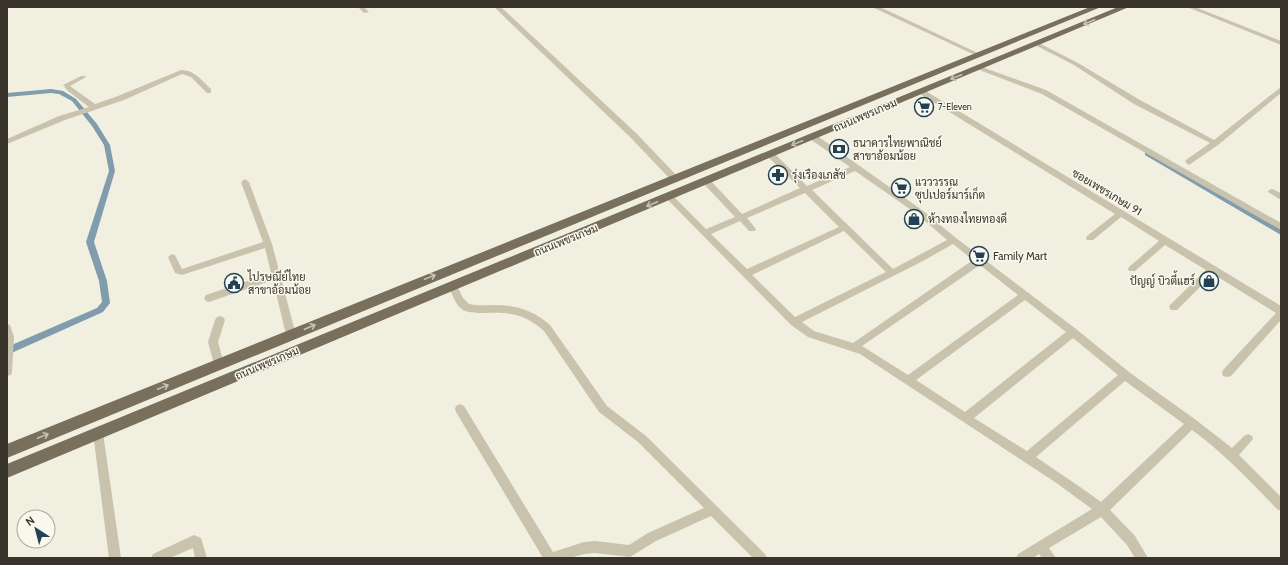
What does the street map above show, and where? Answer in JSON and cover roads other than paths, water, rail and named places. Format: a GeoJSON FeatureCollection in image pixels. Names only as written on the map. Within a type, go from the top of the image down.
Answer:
{"type":"FeatureCollection","features":[{"type":"Feature","properties":{"kind":"main road","name":"ถนนเพชรเกษม"},"geometry":{"type":"LineString","coordinates":[[7,451],[674,178],[1097,7]]}},
{"type":"Feature","properties":{"kind":"main road","name":"ถนนเพชรเกษม"},"geometry":{"type":"LineString","coordinates":[[7,471],[1125,7]]}},
{"type":"Feature","properties":{"kind":"street"},"geometry":{"type":"LineString","coordinates":[[361,7],[366,12]]}},
{"type":"Feature","properties":{"kind":"street"},"geometry":{"type":"LineString","coordinates":[[497,7],[634,136],[674,178]]}},
{"type":"Feature","properties":{"kind":"street"},"geometry":{"type":"LineString","coordinates":[[875,7],[979,55]]}},
{"type":"Feature","properties":{"kind":"street"},"geometry":{"type":"LineString","coordinates":[[1190,7],[1281,43]]}},
{"type":"Feature","properties":{"kind":"street"},"geometry":{"type":"LineString","coordinates":[[1037,44],[1076,64],[1137,102],[1215,143]]}},
{"type":"Feature","properties":{"kind":"street"},"geometry":{"type":"LineString","coordinates":[[979,68],[1044,92],[1281,227]]}},
{"type":"Feature","properties":{"kind":"street"},"geometry":{"type":"LineString","coordinates":[[7,142],[78,112],[121,98],[186,71],[191,73],[209,91]]}},
{"type":"Feature","properties":{"kind":"street"},"geometry":{"type":"LineString","coordinates":[[84,77],[69,82],[66,85],[67,89],[80,96],[92,108]]}},
{"type":"Feature","properties":{"kind":"street"},"geometry":{"type":"LineString","coordinates":[[1189,162],[1215,143],[1281,89]]}},
{"type":"Feature","properties":{"kind":"street","name":"ซอยเพชรเกษม 91"},"geometry":{"type":"LineString","coordinates":[[922,92],[1281,312]]}},
{"type":"Feature","properties":{"kind":"street"},"geometry":{"type":"LineString","coordinates":[[813,137],[855,168],[910,204],[941,228],[952,240],[979,261],[1073,332],[1125,374],[1192,423],[1232,455],[1281,505]]}},
{"type":"Feature","properties":{"kind":"street"},"geometry":{"type":"LineString","coordinates":[[770,154],[844,228],[892,272]]}},
{"type":"Feature","properties":{"kind":"street"},"geometry":{"type":"LineString","coordinates":[[705,233],[855,168]]}},
{"type":"Feature","properties":{"kind":"street"},"geometry":{"type":"LineString","coordinates":[[706,181],[752,229]]}},
{"type":"Feature","properties":{"kind":"street"},"geometry":{"type":"LineString","coordinates":[[245,182],[268,244],[290,335]]}},
{"type":"Feature","properties":{"kind":"street"},"geometry":{"type":"LineString","coordinates":[[1272,192],[1281,197]]}},
{"type":"Feature","properties":{"kind":"street"},"geometry":{"type":"LineString","coordinates":[[669,197],[794,322],[811,334],[854,347],[908,380],[1027,458],[1101,510],[1131,540],[1142,558]]}},
{"type":"Feature","properties":{"kind":"street"},"geometry":{"type":"LineString","coordinates":[[1090,238],[1121,213]]}},
{"type":"Feature","properties":{"kind":"street"},"geometry":{"type":"LineString","coordinates":[[745,274],[844,228]]}},
{"type":"Feature","properties":{"kind":"street"},"geometry":{"type":"LineString","coordinates":[[794,322],[920,259],[952,240]]}},
{"type":"Feature","properties":{"kind":"street"},"geometry":{"type":"LineString","coordinates":[[1132,269],[1165,240]]}},
{"type":"Feature","properties":{"kind":"street"},"geometry":{"type":"LineString","coordinates":[[172,257],[178,271],[182,272],[268,244]]}},
{"type":"Feature","properties":{"kind":"street"},"geometry":{"type":"LineString","coordinates":[[854,347],[979,261]]}},
{"type":"Feature","properties":{"kind":"street"},"geometry":{"type":"LineString","coordinates":[[1174,307],[1212,269]]}},
{"type":"Feature","properties":{"kind":"street"},"geometry":{"type":"LineString","coordinates":[[209,298],[276,275]]}},
{"type":"Feature","properties":{"kind":"street"},"geometry":{"type":"LineString","coordinates":[[453,286],[463,304],[468,307],[476,309],[501,308],[521,311],[539,320],[547,328],[603,410],[642,439],[761,558]]}},
{"type":"Feature","properties":{"kind":"street"},"geometry":{"type":"LineString","coordinates":[[908,380],[1025,295]]}},
{"type":"Feature","properties":{"kind":"street"},"geometry":{"type":"LineString","coordinates":[[1227,373],[1281,312]]}},
{"type":"Feature","properties":{"kind":"street"},"geometry":{"type":"LineString","coordinates":[[219,364],[213,342],[220,320]]}},
{"type":"Feature","properties":{"kind":"street"},"geometry":{"type":"LineString","coordinates":[[7,328],[7,372]]}},
{"type":"Feature","properties":{"kind":"street"},"geometry":{"type":"LineString","coordinates":[[966,418],[1073,332]]}},
{"type":"Feature","properties":{"kind":"street"},"geometry":{"type":"LineString","coordinates":[[1027,458],[1125,374]]}},
{"type":"Feature","properties":{"kind":"street"},"geometry":{"type":"LineString","coordinates":[[460,409],[550,558],[584,548],[596,547],[630,551],[652,537],[713,510]]}},
{"type":"Feature","properties":{"kind":"street"},"geometry":{"type":"LineString","coordinates":[[1022,558],[1101,510],[1192,423]]}},
{"type":"Feature","properties":{"kind":"street"},"geometry":{"type":"LineString","coordinates":[[98,433],[115,558]]}},
{"type":"Feature","properties":{"kind":"street"},"geometry":{"type":"LineString","coordinates":[[1232,455],[1248,439]]}},
{"type":"Feature","properties":{"kind":"street"},"geometry":{"type":"LineString","coordinates":[[157,558],[194,541],[197,542],[201,558]]}},
{"type":"Feature","properties":{"kind":"street"},"geometry":{"type":"LineString","coordinates":[[1041,547],[1050,558]]}},
{"type":"Feature","properties":{"kind":"waterway"},"geometry":{"type":"LineString","coordinates":[[7,95],[51,91],[61,92],[74,100],[95,125],[107,145],[112,171],[90,242],[103,281],[106,303],[100,310],[7,351]]}},
{"type":"Feature","properties":{"kind":"waterway"},"geometry":{"type":"LineString","coordinates":[[1147,153],[1281,232]]}},
{"type":"Feature","properties":{"kind":"place","name":"7-Eleven"},"geometry":{"type":"Point","coordinates":[924,107]}},
{"type":"Feature","properties":{"kind":"place","name":"ธนาคารไทยพาณิชย์ สาขาอ้อมน้อย"},"geometry":{"type":"Point","coordinates":[839,149]}},
{"type":"Feature","properties":{"kind":"place","name":"รุ่งเรืองเภสัช"},"geometry":{"type":"Point","coordinates":[778,175]}},
{"type":"Feature","properties":{"kind":"place","name":"แวววรรณ ซุปเปอร์มาร์เก็ต"},"geometry":{"type":"Point","coordinates":[901,188]}},
{"type":"Feature","properties":{"kind":"place","name":"ห้างทองไทยทองดี"},"geometry":{"type":"Point","coordinates":[914,219]}},
{"type":"Feature","properties":{"kind":"place","name":"Family Mart"},"geometry":{"type":"Point","coordinates":[979,256]}},
{"type":"Feature","properties":{"kind":"place","name":"ปัญญ์ บิวตี้แฮร์"},"geometry":{"type":"Point","coordinates":[1209,281]}},
{"type":"Feature","properties":{"kind":"place","name":"ไปรษณีย์ไทย สาขาอ้อมน้อย"},"geometry":{"type":"Point","coordinates":[234,283]}}]}
